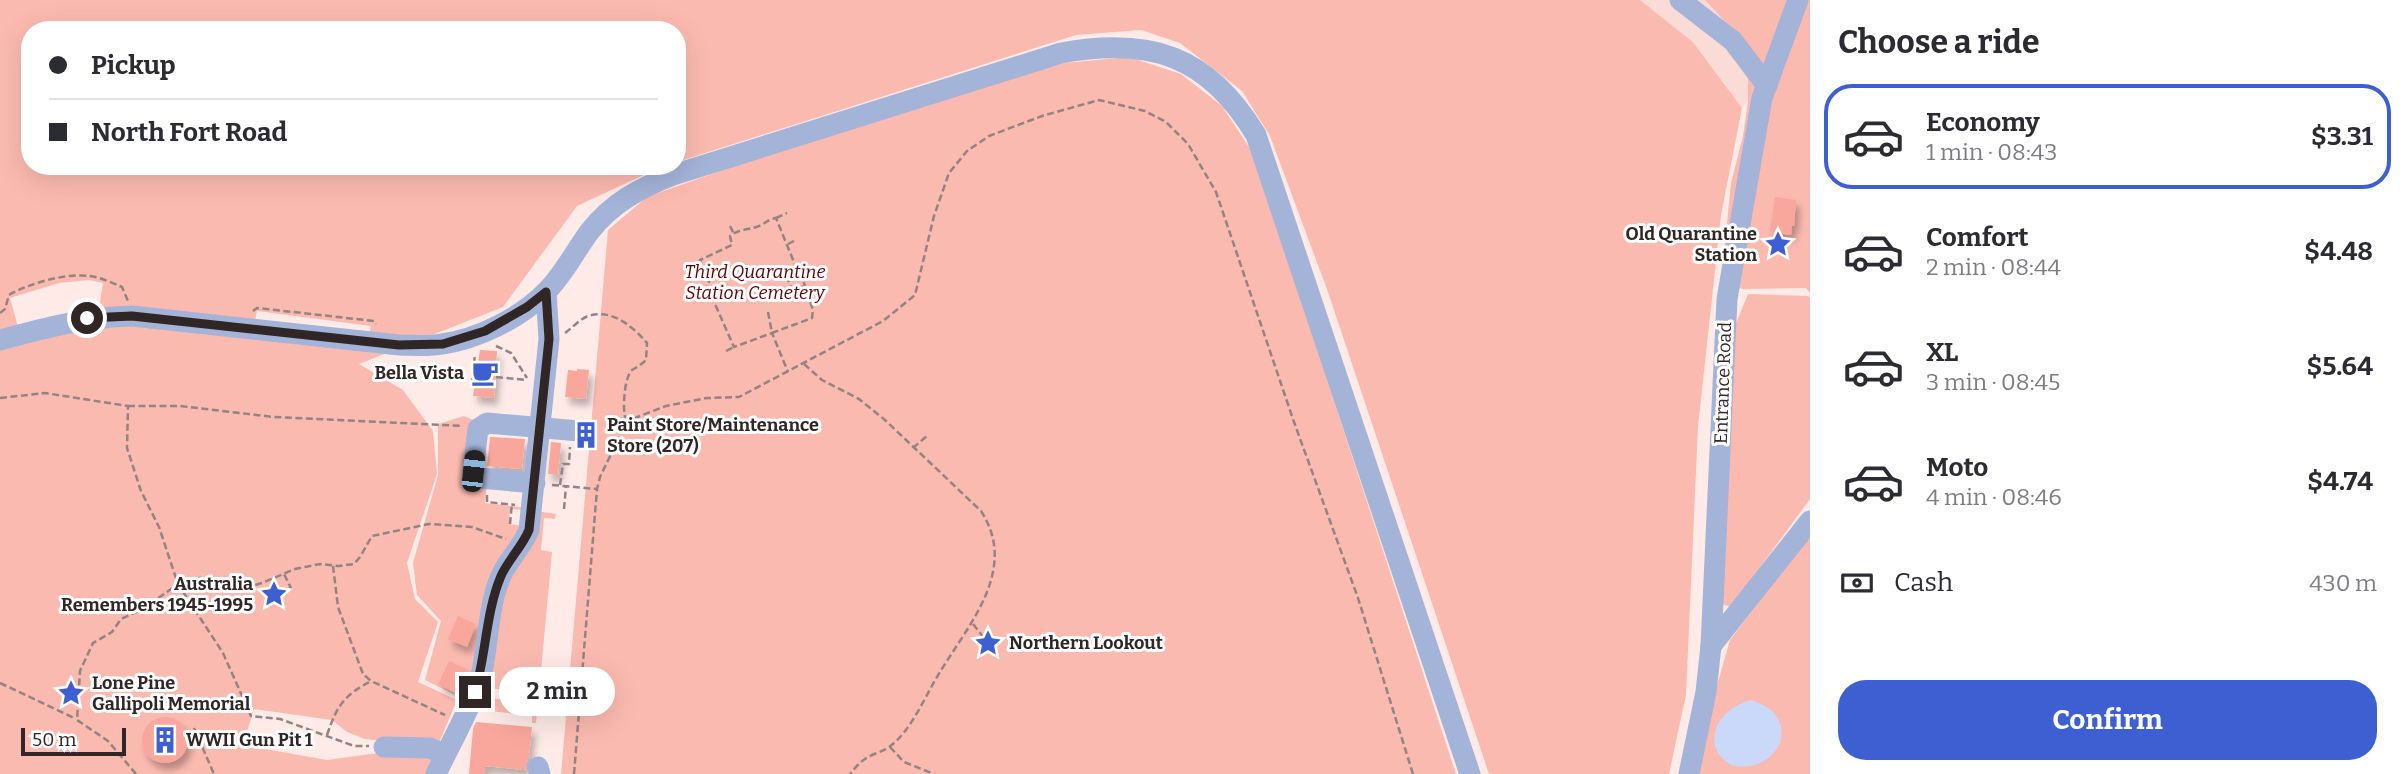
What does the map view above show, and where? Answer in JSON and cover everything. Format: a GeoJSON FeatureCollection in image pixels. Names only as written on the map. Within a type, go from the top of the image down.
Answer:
{"type":"FeatureCollection","features":[{"type":"Feature","properties":{"kind":"street"},"geometry":{"type":"LineString","coordinates":[[1680,0],[1733,41],[1767,86]]}},
{"type":"Feature","properties":{"kind":"street","name":"Entrance Road"},"geometry":{"type":"LineString","coordinates":[[1689,774],[1706,692],[1711,646],[1727,299],[1762,98],[1798,0]]}},
{"type":"Feature","properties":{"kind":"street"},"geometry":{"type":"LineString","coordinates":[[686,171],[1061,54],[1096,47],[1122,46],[1163,54],[1197,71],[1232,100],[1256,135],[1263,153],[1470,774]]}},
{"type":"Feature","properties":{"kind":"street"},"geometry":{"type":"LineString","coordinates":[[0,340],[73,320],[132,316],[399,345],[443,344],[503,323],[546,292],[605,215],[645,186],[673,175]]}},
{"type":"Feature","properties":{"kind":"street"},"geometry":{"type":"LineString","coordinates":[[441,765],[475,692],[482,670],[501,575],[522,547],[529,530],[520,504],[535,483],[540,427],[536,382],[549,339],[546,292]]}},
{"type":"Feature","properties":{"kind":"street"},"geometry":{"type":"LineString","coordinates":[[535,483],[479,478],[473,471],[478,429],[481,425],[486,423],[575,430]]}},
{"type":"Feature","properties":{"kind":"street"},"geometry":{"type":"LineString","coordinates":[[1711,646],[1810,521]]}},
{"type":"Feature","properties":{"kind":"street"},"geometry":{"type":"LineString","coordinates":[[384,747],[430,748],[441,765]]}},
{"type":"Feature","properties":{"kind":"path"},"geometry":{"type":"LineString","coordinates":[[574,774],[597,489],[627,421],[666,406],[707,398],[739,397],[883,321],[915,295],[934,216],[949,173],[967,151],[989,136],[1042,116],[1099,100],[1145,111],[1166,122],[1188,144],[1216,192],[1294,422],[1358,598],[1413,774]]}},
{"type":"Feature","properties":{"kind":"path"},"geometry":{"type":"LineString","coordinates":[[734,347],[707,286],[709,282],[700,260],[732,245],[730,236],[733,232],[760,226],[767,220],[788,213]]}},
{"type":"Feature","properties":{"kind":"path"},"geometry":{"type":"LineString","coordinates":[[726,351],[812,318],[813,310],[805,286],[776,218]]}},
{"type":"Feature","properties":{"kind":"path"},"geometry":{"type":"LineString","coordinates":[[730,226],[733,232]]}},
{"type":"Feature","properties":{"kind":"path"},"geometry":{"type":"LineString","coordinates":[[788,244],[794,241]]}},
{"type":"Feature","properties":{"kind":"path"},"geometry":{"type":"LineString","coordinates":[[796,269],[787,277],[792,290],[805,286]]}},
{"type":"Feature","properties":{"kind":"path"},"geometry":{"type":"LineString","coordinates":[[768,312],[772,333],[788,372]]}},
{"type":"Feature","properties":{"kind":"path"},"geometry":{"type":"LineString","coordinates":[[577,324],[587,317],[615,316],[647,343],[646,360],[632,370],[626,379],[623,414],[627,421]]}},
{"type":"Feature","properties":{"kind":"path"},"geometry":{"type":"LineString","coordinates":[[496,345],[511,353],[536,382]]}},
{"type":"Feature","properties":{"kind":"path"},"geometry":{"type":"LineString","coordinates":[[804,363],[822,380],[859,399],[885,419],[961,491],[992,527],[996,555],[984,601],[973,624],[941,671],[916,715],[890,747],[862,760],[849,774]]}},
{"type":"Feature","properties":{"kind":"path"},"geometry":{"type":"LineString","coordinates":[[496,377],[536,382]]}},
{"type":"Feature","properties":{"kind":"path"},"geometry":{"type":"LineString","coordinates":[[0,398],[45,393],[128,406],[180,406],[274,417],[454,426]]}},
{"type":"Feature","properties":{"kind":"path"},"geometry":{"type":"LineString","coordinates":[[128,406],[127,448],[141,491],[159,527],[178,584],[223,653],[251,716],[280,719],[354,746],[384,747]]}},
{"type":"Feature","properties":{"kind":"path"},"geometry":{"type":"LineString","coordinates":[[561,485],[563,464],[569,464],[575,430]]}},
{"type":"Feature","properties":{"kind":"path"},"geometry":{"type":"LineString","coordinates":[[913,448],[928,435]]}},
{"type":"Feature","properties":{"kind":"path"},"geometry":{"type":"LineString","coordinates":[[535,483],[597,489]]}},
{"type":"Feature","properties":{"kind":"path"},"geometry":{"type":"LineString","coordinates":[[564,509],[566,486]]}},
{"type":"Feature","properties":{"kind":"path"},"geometry":{"type":"LineString","coordinates":[[488,492],[487,502],[520,504],[510,524]]}},
{"type":"Feature","properties":{"kind":"path"},"geometry":{"type":"LineString","coordinates":[[77,720],[80,671],[93,643],[113,632],[121,619],[143,608],[178,584],[200,578],[230,589],[242,589],[295,569],[320,564],[354,564],[367,541],[378,533],[392,533],[429,524],[472,527],[522,547]]}},
{"type":"Feature","properties":{"kind":"path"},"geometry":{"type":"LineString","coordinates":[[333,566],[338,607],[363,674],[371,681],[461,722]]}},
{"type":"Feature","properties":{"kind":"path"},"geometry":{"type":"LineString","coordinates":[[273,587],[278,593],[290,588],[284,573]]}},
{"type":"Feature","properties":{"kind":"path"},"geometry":{"type":"LineString","coordinates":[[973,624],[988,643]]}},
{"type":"Feature","properties":{"kind":"path"},"geometry":{"type":"LineString","coordinates":[[327,735],[335,709],[358,688],[371,681]]}},
{"type":"Feature","properties":{"kind":"path"},"geometry":{"type":"LineString","coordinates":[[0,683],[55,707],[77,720],[108,741],[136,774]]}},
{"type":"Feature","properties":{"kind":"path"},"geometry":{"type":"LineString","coordinates":[[194,728],[214,774]]}},
{"type":"Feature","properties":{"kind":"path"},"geometry":{"type":"LineString","coordinates":[[890,747],[904,762],[933,774]]}},
{"type":"Feature","properties":{"kind":"shaded area"},"geometry":{"type":"Polygon","coordinates":[[[1640,0],[1705,0],[1723,17],[1748,46],[1748,101],[1742,108],[1693,42],[1640,0]]]}},
{"type":"Feature","properties":{"kind":"green space"},"geometry":{"type":"Polygon","coordinates":[[[0,0],[1640,0],[1693,42],[1742,108],[1721,215],[1698,427],[1686,695],[1669,774],[1489,774],[1328,292],[1270,136],[1242,91],[1180,43],[1141,30],[1076,35],[686,159],[686,21],[21,21],[21,175],[644,175],[577,206],[503,307],[359,364],[403,390],[433,431],[437,474],[407,563],[415,599],[438,622],[418,682],[457,700],[426,774],[0,774],[0,0]],[[89,280],[59,283],[10,298],[18,327],[80,312],[80,306],[99,309],[103,283],[89,280]],[[257,311],[255,321],[369,336],[371,326],[257,311]],[[254,709],[243,745],[327,760],[385,752],[383,741],[365,739],[347,732],[332,720],[254,709]]]}},
{"type":"Feature","properties":{"kind":"green space"},"geometry":{"type":"Polygon","coordinates":[[[1705,0],[1810,0],[1810,293],[1806,288],[1743,289],[1721,282],[1731,183],[1743,136],[1748,101],[1748,46],[1705,0]]]}},
{"type":"Feature","properties":{"kind":"green space","name":"Third Quarantine Station Cemetery"},"geometry":{"type":"Polygon","coordinates":[[[1129,57],[1181,74],[1222,106],[1253,153],[1456,774],[561,774],[608,230],[647,197],[788,147],[1064,63],[1129,57]]]}},
{"type":"Feature","properties":{"kind":"green space"},"geometry":{"type":"Polygon","coordinates":[[[1748,294],[1810,298],[1810,499],[1731,607],[1719,603],[1734,328],[1748,294]]]}},
{"type":"Feature","properties":{"kind":"green space"},"geometry":{"type":"Polygon","coordinates":[[[464,416],[476,421],[469,472],[487,483],[485,503],[527,508],[510,509],[509,524],[523,526],[537,511],[556,514],[555,519],[544,518],[541,550],[552,552],[539,693],[487,688],[461,698],[425,680],[441,621],[417,595],[413,563],[438,475],[438,424],[464,416]]]}},
{"type":"Feature","properties":{"kind":"green space"},"geometry":{"type":"Polygon","coordinates":[[[1810,535],[1810,774],[1695,774],[1703,734],[1730,640],[1810,535]]]}},
{"type":"Feature","properties":{"kind":"green space"},"geometry":{"type":"Polygon","coordinates":[[[478,697],[538,703],[536,723],[532,723],[532,715],[474,710],[478,697]]]}},
{"type":"Feature","properties":{"kind":"water"},"geometry":{"type":"Polygon","coordinates":[[[1752,700],[1775,714],[1780,725],[1779,745],[1773,754],[1755,765],[1732,765],[1717,751],[1715,733],[1722,718],[1729,711],[1752,700]]]}},
{"type":"Feature","properties":{"kind":"building"},"geometry":{"type":"Polygon","coordinates":[[[1775,197],[1796,200],[1791,235],[1770,232],[1775,197]]]}},
{"type":"Feature","properties":{"kind":"building","name":"Bella Vista"},"geometry":{"type":"Polygon","coordinates":[[[480,350],[497,351],[494,398],[473,396],[480,350]]]}},
{"type":"Feature","properties":{"kind":"building"},"geometry":{"type":"Polygon","coordinates":[[[568,370],[589,370],[586,399],[565,397],[568,370]]]}},
{"type":"Feature","properties":{"kind":"building"},"geometry":{"type":"Polygon","coordinates":[[[490,437],[525,439],[522,469],[487,466],[490,437]]]}},
{"type":"Feature","properties":{"kind":"building"},"geometry":{"type":"Polygon","coordinates":[[[551,442],[561,443],[558,475],[548,474],[551,442]]]}},
{"type":"Feature","properties":{"kind":"building"},"geometry":{"type":"Polygon","coordinates":[[[458,616],[476,624],[467,647],[448,639],[458,616]]]}},
{"type":"Feature","properties":{"kind":"building"},"geometry":{"type":"Polygon","coordinates":[[[449,661],[468,670],[456,693],[438,684],[449,661]]]}},
{"type":"Feature","properties":{"kind":"building","name":"WWII Gun Pit 1"},"geometry":{"type":"Polygon","coordinates":[[[165,717],[181,724],[188,740],[181,756],[165,763],[149,756],[142,740],[149,724],[165,717]]]}},
{"type":"Feature","properties":{"kind":"building"},"geometry":{"type":"Polygon","coordinates":[[[476,722],[532,727],[525,770],[485,766],[485,774],[469,774],[476,722]]]}},
{"type":"Feature","properties":{"kind":"place","name":"Old Quarantine Station"},"geometry":{"type":"Point","coordinates":[1778,244]}},
{"type":"Feature","properties":{"kind":"place","name":"Bella Vista"},"geometry":{"type":"Point","coordinates":[485,373]}},
{"type":"Feature","properties":{"kind":"place","name":"Paint Store/Maintenance Store (207)"},"geometry":{"type":"Point","coordinates":[586,435]}},
{"type":"Feature","properties":{"kind":"place","name":"Australia Remembers 1945-1995"},"geometry":{"type":"Point","coordinates":[274,594]}},
{"type":"Feature","properties":{"kind":"place","name":"Northern Lookout"},"geometry":{"type":"Point","coordinates":[988,643]}},
{"type":"Feature","properties":{"kind":"place","name":"Lone Pine Gallipoli Memorial"},"geometry":{"type":"Point","coordinates":[71,693]}},
{"type":"Feature","properties":{"kind":"place","name":"WWII Gun Pit 1"},"geometry":{"type":"Point","coordinates":[165,740]}},
{"type":"Feature","properties":{"kind":"route"},"geometry":{"type":"LineString","coordinates":[[87,318],[132,316],[399,345],[443,344],[503,323],[546,292],[549,339],[529,530],[522,547],[501,575],[475,692]]}}]}
